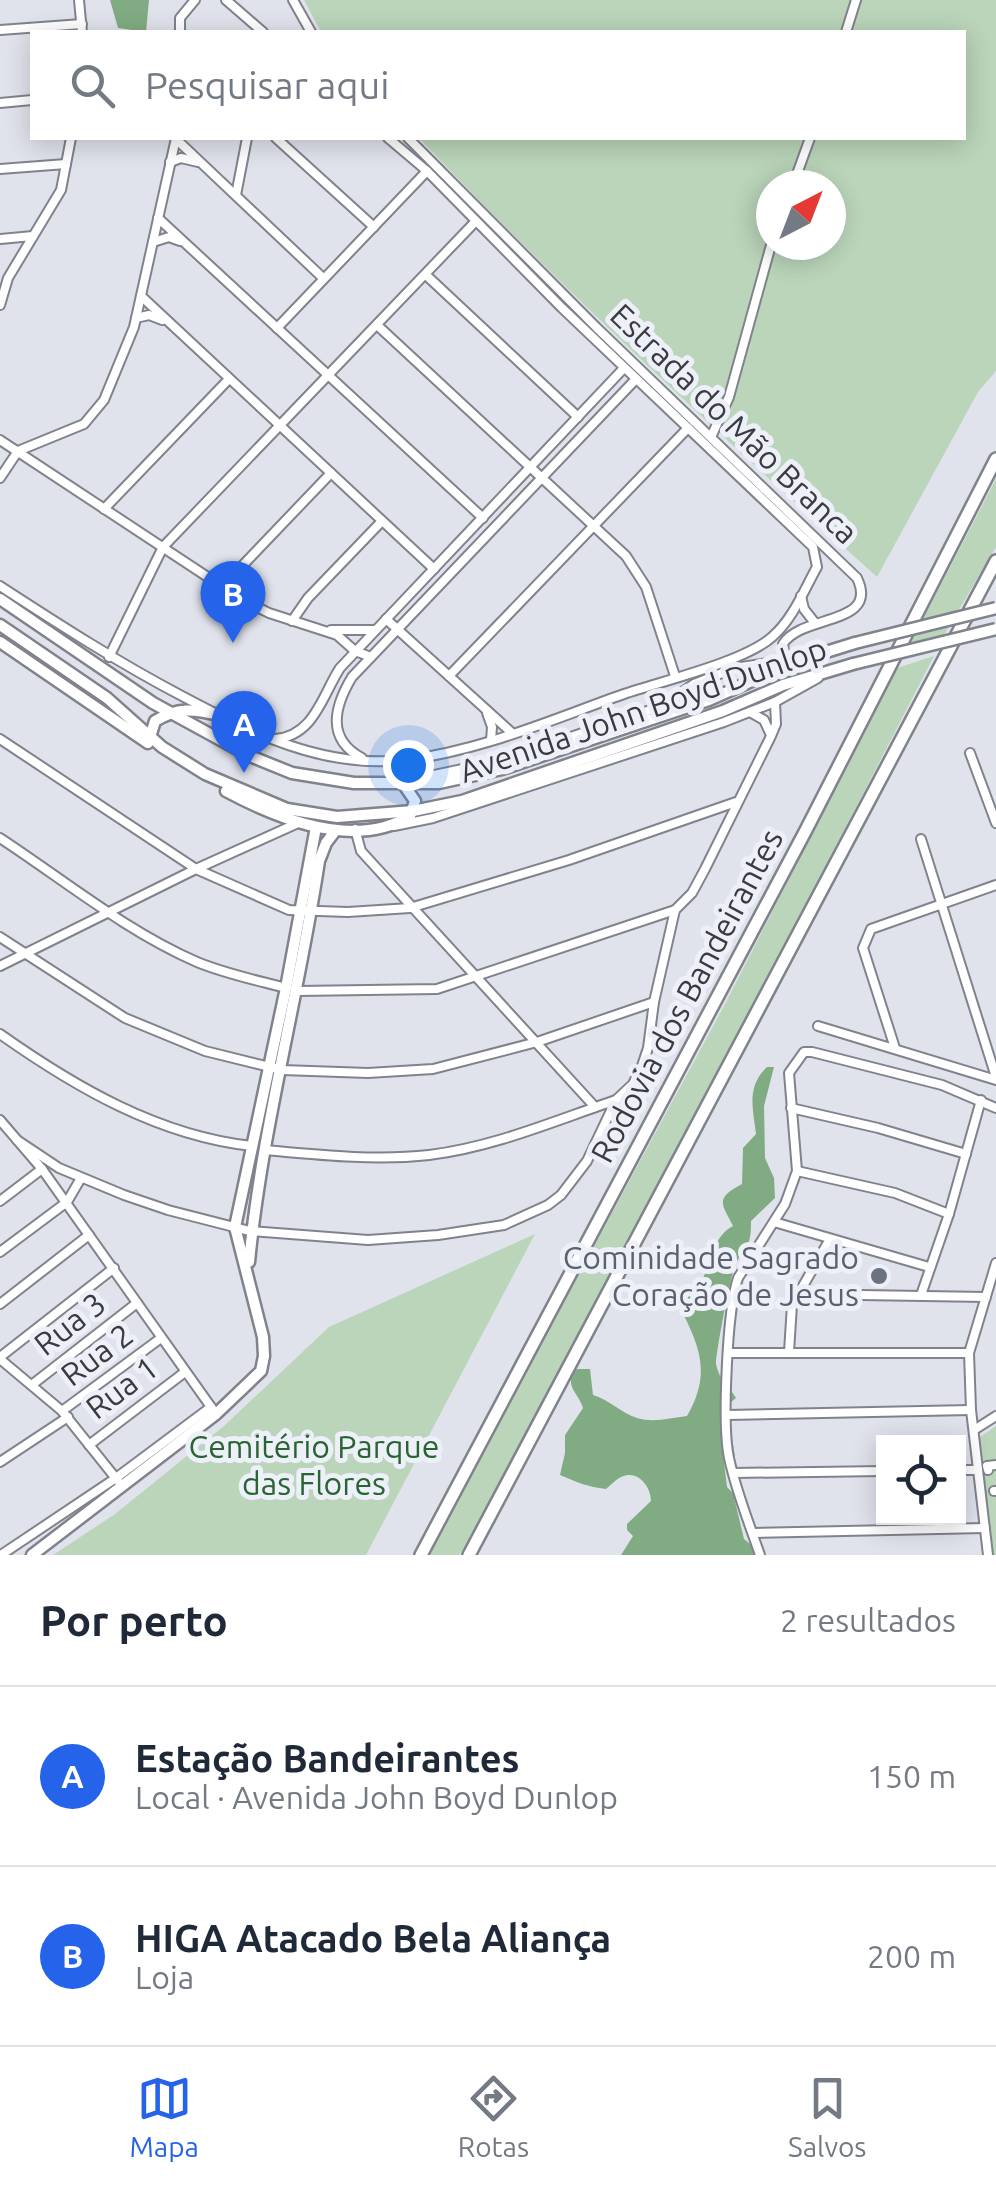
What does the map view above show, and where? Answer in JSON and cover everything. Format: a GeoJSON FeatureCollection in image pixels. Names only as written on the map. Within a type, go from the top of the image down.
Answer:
{"type":"FeatureCollection","features":[{"type":"Feature","properties":{"kind":"highway","name":"Rodovia dos Bandeirantes"},"geometry":{"type":"LineString","coordinates":[[420,1555],[806,830],[996,459]]}},
{"type":"Feature","properties":{"kind":"highway"},"geometry":{"type":"LineString","coordinates":[[469,1555],[996,561]]}},
{"type":"Feature","properties":{"kind":"main road","name":"Avenida John Boyd Dunlop"},"geometry":{"type":"LineString","coordinates":[[0,599],[170,713],[250,756],[292,773],[354,783],[453,781],[502,769],[709,700],[791,660],[996,608]]}},
{"type":"Feature","properties":{"kind":"main road"},"geometry":{"type":"LineString","coordinates":[[0,625],[116,704],[165,752]]}},
{"type":"Feature","properties":{"kind":"main road","name":"Avenida John Boyd Dunlop"},"geometry":{"type":"LineString","coordinates":[[216,782],[264,802],[311,814],[337,817],[413,812],[514,784],[723,712],[782,685],[996,629]]}},
{"type":"Feature","properties":{"kind":"main road"},"geometry":{"type":"LineString","coordinates":[[0,642],[165,752],[271,815],[336,830],[405,820],[413,812],[413,796],[402,782]]}},
{"type":"Feature","properties":{"kind":"main road"},"geometry":{"type":"LineString","coordinates":[[150,737],[155,721],[170,713],[191,708],[219,715]]}},
{"type":"Feature","properties":{"kind":"main road"},"geometry":{"type":"LineString","coordinates":[[292,989],[299,911],[316,827]]}},
{"type":"Feature","properties":{"kind":"main road"},"geometry":{"type":"LineString","coordinates":[[248,1274],[250,1231],[276,1069],[322,851],[336,830]]}},
{"type":"Feature","properties":{"kind":"main road"},"geometry":{"type":"LineString","coordinates":[[32,1555],[261,1371],[264,1356],[235,1227],[252,1146],[276,1069]]}},
{"type":"Feature","properties":{"kind":"street"},"geometry":{"type":"LineString","coordinates":[[0,30],[82,28],[79,0]]}},
{"type":"Feature","properties":{"kind":"street"},"geometry":{"type":"LineString","coordinates":[[180,30],[180,18],[195,0]]}},
{"type":"Feature","properties":{"kind":"street"},"geometry":{"type":"LineString","coordinates":[[226,0],[251,27]]}},
{"type":"Feature","properties":{"kind":"street"},"geometry":{"type":"LineString","coordinates":[[294,0],[309,30]]}},
{"type":"Feature","properties":{"kind":"street"},"geometry":{"type":"LineString","coordinates":[[847,30],[856,0]]}},
{"type":"Feature","properties":{"kind":"street"},"geometry":{"type":"LineString","coordinates":[[0,103],[30,100]]}},
{"type":"Feature","properties":{"kind":"street"},"geometry":{"type":"LineString","coordinates":[[0,305],[8,278],[61,190],[71,140]]}},
{"type":"Feature","properties":{"kind":"street"},"geometry":{"type":"LineString","coordinates":[[0,478],[18,452],[72,430],[95,414],[104,400],[136,318],[176,140]]}},
{"type":"Feature","properties":{"kind":"street"},"geometry":{"type":"LineString","coordinates":[[178,140],[324,278]]}},
{"type":"Feature","properties":{"kind":"street"},"geometry":{"type":"LineString","coordinates":[[236,195],[248,140]]}},
{"type":"Feature","properties":{"kind":"street"},"geometry":{"type":"LineString","coordinates":[[278,140],[374,227]]}},
{"type":"Feature","properties":{"kind":"street"},"geometry":{"type":"LineString","coordinates":[[390,140],[428,171],[516,262],[812,548],[818,567]]}},
{"type":"Feature","properties":{"kind":"street","name":"Estrada do Mão Branca"},"geometry":{"type":"LineString","coordinates":[[410,140],[597,328],[840,559],[860,584],[856,608],[788,636],[782,652],[791,660]]}},
{"type":"Feature","properties":{"kind":"street"},"geometry":{"type":"LineString","coordinates":[[798,170],[809,140]]}},
{"type":"Feature","properties":{"kind":"street"},"geometry":{"type":"LineString","coordinates":[[170,162],[190,158],[202,164]]}},
{"type":"Feature","properties":{"kind":"street"},"geometry":{"type":"LineString","coordinates":[[0,169],[66,164]]}},
{"type":"Feature","properties":{"kind":"street"},"geometry":{"type":"LineString","coordinates":[[216,176],[233,176],[241,169]]}},
{"type":"Feature","properties":{"kind":"street"},"geometry":{"type":"LineString","coordinates":[[277,328],[428,171]]}},
{"type":"Feature","properties":{"kind":"street"},"geometry":{"type":"LineString","coordinates":[[158,218],[482,518]]}},
{"type":"Feature","properties":{"kind":"street"},"geometry":{"type":"LineString","coordinates":[[109,658],[163,548],[476,221]]}},
{"type":"Feature","properties":{"kind":"street"},"geometry":{"type":"LineString","coordinates":[[501,232],[516,262]]}},
{"type":"Feature","properties":{"kind":"street"},"geometry":{"type":"LineString","coordinates":[[0,239],[33,236]]}},
{"type":"Feature","properties":{"kind":"street"},"geometry":{"type":"LineString","coordinates":[[153,242],[168,236],[192,250]]}},
{"type":"Feature","properties":{"kind":"street"},"geometry":{"type":"LineString","coordinates":[[0,239],[14,246],[20,258]]}},
{"type":"Feature","properties":{"kind":"street"},"geometry":{"type":"LineString","coordinates":[[712,435],[728,397],[767,260]]}},
{"type":"Feature","properties":{"kind":"street"},"geometry":{"type":"LineString","coordinates":[[426,275],[578,417]]}},
{"type":"Feature","properties":{"kind":"street"},"geometry":{"type":"LineString","coordinates":[[142,296],[434,569]]}},
{"type":"Feature","properties":{"kind":"street"},"geometry":{"type":"LineString","coordinates":[[136,318],[157,316],[178,331]]}},
{"type":"Feature","properties":{"kind":"street"},"geometry":{"type":"LineString","coordinates":[[376,326],[638,571],[675,676]]}},
{"type":"Feature","properties":{"kind":"street"},"geometry":{"type":"LineString","coordinates":[[268,739],[295,734],[306,727],[340,668],[355,651],[624,368]]}},
{"type":"Feature","properties":{"kind":"street"},"geometry":{"type":"LineString","coordinates":[[104,508],[229,379]]}},
{"type":"Feature","properties":{"kind":"street"},"geometry":{"type":"LineString","coordinates":[[366,760],[342,743],[336,726],[335,714],[352,678],[636,379]]}},
{"type":"Feature","properties":{"kind":"street"},"geometry":{"type":"LineString","coordinates":[[449,676],[688,428]]}},
{"type":"Feature","properties":{"kind":"street"},"geometry":{"type":"LineString","coordinates":[[0,440],[222,587],[269,613],[343,639],[355,651],[371,658]]}},
{"type":"Feature","properties":{"kind":"street"},"geometry":{"type":"LineString","coordinates":[[39,466],[45,440]]}},
{"type":"Feature","properties":{"kind":"street"},"geometry":{"type":"LineString","coordinates":[[222,587],[331,473]]}},
{"type":"Feature","properties":{"kind":"street"},"geometry":{"type":"LineString","coordinates":[[292,622],[308,598],[382,521]]}},
{"type":"Feature","properties":{"kind":"street"},"geometry":{"type":"LineString","coordinates":[[0,586],[109,658],[268,739],[316,754],[388,761],[491,740],[716,663],[770,639],[781,628],[818,567],[840,559]]}},
{"type":"Feature","properties":{"kind":"street"},"geometry":{"type":"LineString","coordinates":[[801,596],[804,609],[815,623]]}},
{"type":"Feature","properties":{"kind":"street"},"geometry":{"type":"LineString","coordinates":[[386,619],[512,733]]}},
{"type":"Feature","properties":{"kind":"street"},"geometry":{"type":"LineString","coordinates":[[326,631],[375,630]]}},
{"type":"Feature","properties":{"kind":"street"},"geometry":{"type":"LineString","coordinates":[[716,663],[791,660]]}},
{"type":"Feature","properties":{"kind":"street"},"geometry":{"type":"LineString","coordinates":[[388,761],[402,782],[500,761],[662,706],[694,684],[746,664]]}},
{"type":"Feature","properties":{"kind":"street"},"geometry":{"type":"LineString","coordinates":[[376,827],[433,818],[750,712],[830,670]]}},
{"type":"Feature","properties":{"kind":"street"},"geometry":{"type":"LineString","coordinates":[[17,1140],[81,1178],[168,1210],[250,1231],[368,1240],[473,1231],[520,1220],[548,1206],[573,1181],[616,1100],[633,1084],[642,1066],[675,910],[698,881],[771,736],[776,724],[775,702]]}},
{"type":"Feature","properties":{"kind":"street"},"geometry":{"type":"LineString","coordinates":[[485,710],[492,724],[491,740]]}},
{"type":"Feature","properties":{"kind":"street"},"geometry":{"type":"LineString","coordinates":[[750,712],[766,724],[771,736]]}},
{"type":"Feature","properties":{"kind":"street"},"geometry":{"type":"LineString","coordinates":[[0,739],[196,869],[269,903],[299,911],[410,908],[569,860],[736,802]]}},
{"type":"Feature","properties":{"kind":"street"},"geometry":{"type":"LineString","coordinates":[[970,753],[996,822]]}},
{"type":"Feature","properties":{"kind":"street"},"geometry":{"type":"LineString","coordinates":[[0,966],[196,869],[298,824]]}},
{"type":"Feature","properties":{"kind":"street"},"geometry":{"type":"LineString","coordinates":[[355,830],[361,852],[594,1108]]}},
{"type":"Feature","properties":{"kind":"street"},"geometry":{"type":"LineString","coordinates":[[0,838],[136,931],[199,962],[292,989],[437,989],[675,910]]}},
{"type":"Feature","properties":{"kind":"street"},"geometry":{"type":"LineString","coordinates":[[921,838],[996,1079]]}},
{"type":"Feature","properties":{"kind":"street"},"geometry":{"type":"LineString","coordinates":[[895,1048],[863,948],[871,929],[996,886]]}},
{"type":"Feature","properties":{"kind":"street"},"geometry":{"type":"LineString","coordinates":[[0,937],[74,988],[138,1024],[205,1051],[276,1069],[368,1073],[433,1070],[537,1042],[654,1002]]}},
{"type":"Feature","properties":{"kind":"street"},"geometry":{"type":"LineString","coordinates":[[818,1026],[996,1079]]}},
{"type":"Feature","properties":{"kind":"street"},"geometry":{"type":"LineString","coordinates":[[0,1034],[50,1070],[120,1106],[169,1127],[252,1146]]}},
{"type":"Feature","properties":{"kind":"street"},"geometry":{"type":"LineString","coordinates":[[760,1555],[729,1458],[728,1353],[738,1278],[774,1222],[797,1171],[789,1073],[804,1052],[812,1052],[942,1085],[996,1108]]}},
{"type":"Feature","properties":{"kind":"street"},"geometry":{"type":"LineString","coordinates":[[266,1150],[336,1157],[430,1155],[512,1137],[616,1100]]}},
{"type":"Feature","properties":{"kind":"street"},"geometry":{"type":"LineString","coordinates":[[921,1296],[981,1100]]}},
{"type":"Feature","properties":{"kind":"street"},"geometry":{"type":"LineString","coordinates":[[790,1108],[966,1154]]}},
{"type":"Feature","properties":{"kind":"street"},"geometry":{"type":"LineString","coordinates":[[0,1120],[42,1168],[214,1411]]}},
{"type":"Feature","properties":{"kind":"street"},"geometry":{"type":"LineString","coordinates":[[0,1200],[42,1168],[59,1168]]}},
{"type":"Feature","properties":{"kind":"street"},"geometry":{"type":"LineString","coordinates":[[797,1171],[895,1193],[949,1214]]}},
{"type":"Feature","properties":{"kind":"street"},"geometry":{"type":"LineString","coordinates":[[0,1252],[67,1202],[81,1178]]}},
{"type":"Feature","properties":{"kind":"street"},"geometry":{"type":"LineString","coordinates":[[774,1222],[929,1267]]}},
{"type":"Feature","properties":{"kind":"street"},"geometry":{"type":"LineString","coordinates":[[0,1304],[89,1235]]}},
{"type":"Feature","properties":{"kind":"street"},"geometry":{"type":"LineString","coordinates":[[789,1352],[792,1304],[830,1239]]}},
{"type":"Feature","properties":{"kind":"street"},"geometry":{"type":"LineString","coordinates":[[988,1555],[987,1468],[974,1430],[969,1353],[996,1263]]}},
{"type":"Feature","properties":{"kind":"street"},"geometry":{"type":"LineString","coordinates":[[0,1555],[119,1483],[65,1414],[1,1361],[114,1268]]}},
{"type":"Feature","properties":{"kind":"street"},"geometry":{"type":"LineString","coordinates":[[798,1294],[986,1297]]}},
{"type":"Feature","properties":{"kind":"street","name":"Rua 3"},"geometry":{"type":"LineString","coordinates":[[33,1384],[137,1303]]}},
{"type":"Feature","properties":{"kind":"street","name":"Rua 2"},"geometry":{"type":"LineString","coordinates":[[0,1462],[161,1338]]}},
{"type":"Feature","properties":{"kind":"street"},"geometry":{"type":"LineString","coordinates":[[728,1353],[969,1353]]}},
{"type":"Feature","properties":{"kind":"street","name":"Rua 1"},"geometry":{"type":"LineString","coordinates":[[89,1445],[185,1372]]}},
{"type":"Feature","properties":{"kind":"street"},"geometry":{"type":"LineString","coordinates":[[727,1414],[971,1410]]}},
{"type":"Feature","properties":{"kind":"street"},"geometry":{"type":"LineString","coordinates":[[974,1430],[996,1416]]}},
{"type":"Feature","properties":{"kind":"street"},"geometry":{"type":"LineString","coordinates":[[734,1474],[876,1471]]}},
{"type":"Feature","properties":{"kind":"street"},"geometry":{"type":"LineString","coordinates":[[752,1533],[985,1528]]}},
{"type":"Feature","properties":{"kind":"green space"},"geometry":{"type":"Polygon","coordinates":[[[110,0],[149,0],[146,30],[118,28],[110,0]]]}},
{"type":"Feature","properties":{"kind":"green space"},"geometry":{"type":"Polygon","coordinates":[[[304,0],[996,0],[996,371],[978,392],[877,577],[644,362],[421,140],[966,140],[966,30],[320,30],[304,0]]]}},
{"type":"Feature","properties":{"kind":"green space"},"geometry":{"type":"Polygon","coordinates":[[[996,479],[996,547],[944,635],[910,644],[996,479]]]}},
{"type":"Feature","properties":{"kind":"green space"},"geometry":{"type":"Polygon","coordinates":[[[934,656],[724,1064],[475,1529],[459,1555],[427,1555],[724,1006],[897,668],[934,656]]]}},
{"type":"Feature","properties":{"kind":"green space"},"geometry":{"type":"Polygon","coordinates":[[[767,1067],[774,1067],[764,1106],[765,1158],[774,1178],[775,1198],[751,1221],[749,1240],[736,1263],[716,1364],[736,1398],[724,1408],[720,1418],[731,1432],[735,1457],[721,1438],[727,1487],[733,1493],[744,1539],[764,1555],[621,1555],[633,1536],[627,1524],[651,1501],[650,1495],[642,1480],[632,1475],[621,1477],[606,1489],[560,1475],[565,1435],[583,1408],[571,1380],[577,1369],[590,1369],[593,1395],[637,1418],[687,1416],[699,1385],[700,1358],[678,1303],[697,1289],[715,1246],[733,1226],[724,1198],[742,1184],[743,1148],[756,1134],[754,1090],[767,1067]]]}},
{"type":"Feature","properties":{"kind":"green space","name":"Cemitério Parque das Flores"},"geometry":{"type":"Polygon","coordinates":[[[535,1234],[366,1555],[53,1555],[115,1514],[224,1426],[329,1327],[535,1234]]]}},
{"type":"Feature","properties":{"kind":"green space"},"geometry":{"type":"Polygon","coordinates":[[[996,1426],[996,1555],[991,1555],[977,1439],[996,1426]]]}},
{"type":"Feature","properties":{"kind":"place","name":"HIGA Atacado Bela Aliança"},"geometry":{"type":"Point","coordinates":[233,643]}},
{"type":"Feature","properties":{"kind":"place","name":"Estação Bandeirantes"},"geometry":{"type":"Point","coordinates":[244,773]}},
{"type":"Feature","properties":{"kind":"place","name":"Cominidade Sagrado Coração de Jesus"},"geometry":{"type":"Point","coordinates":[879,1276]}}]}
